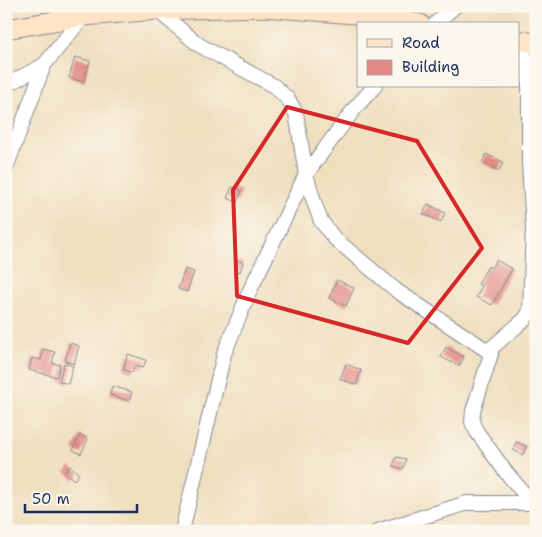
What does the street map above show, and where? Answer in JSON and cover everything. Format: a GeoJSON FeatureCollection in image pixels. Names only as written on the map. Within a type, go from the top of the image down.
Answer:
{"type":"FeatureCollection","features":[{"type":"Feature","properties":{"kind":"street"},"geometry":{"type":"LineString","coordinates":[[437,22],[455,6]]}},
{"type":"Feature","properties":{"kind":"street"},"geometry":{"type":"LineString","coordinates":[[6,29],[84,16],[157,10],[263,7],[355,14],[407,22]]}},
{"type":"Feature","properties":{"kind":"street"},"geometry":{"type":"LineString","coordinates":[[157,10],[198,45],[274,86],[288,99],[296,114],[306,174],[321,221],[334,238],[397,291],[488,351],[492,358],[473,411],[472,422],[505,471],[534,504]]}},
{"type":"Feature","properties":{"kind":"street"},"geometry":{"type":"LineString","coordinates":[[6,168],[44,64],[84,16]]}},
{"type":"Feature","properties":{"kind":"street"},"geometry":{"type":"LineString","coordinates":[[488,351],[526,320],[530,311],[533,228],[529,162],[529,88],[525,41]]}},
{"type":"Feature","properties":{"kind":"street"},"geometry":{"type":"LineString","coordinates":[[6,84],[44,64]]}},
{"type":"Feature","properties":{"kind":"street"},"geometry":{"type":"LineString","coordinates":[[182,531],[224,354],[250,290],[306,174],[355,108],[373,88]]}},
{"type":"Feature","properties":{"kind":"street"},"geometry":{"type":"LineString","coordinates":[[378,531],[467,503],[534,504]]}},
{"type":"Feature","properties":{"kind":"highlighted area"},"geometry":{"type":"Polygon","coordinates":[[[287,107],[417,141],[482,248],[408,343],[237,296],[233,190],[287,107]]]}},
{"type":"Feature","properties":{"kind":"building"},"geometry":{"type":"Polygon","coordinates":[[[75,57],[90,61],[84,82],[69,78],[75,57]]]}},
{"type":"Feature","properties":{"kind":"building"},"geometry":{"type":"Polygon","coordinates":[[[486,154],[503,162],[499,171],[482,163],[486,154]]]}},
{"type":"Feature","properties":{"kind":"building"},"geometry":{"type":"Polygon","coordinates":[[[232,187],[242,191],[237,202],[227,198],[232,187]]]}},
{"type":"Feature","properties":{"kind":"building"},"geometry":{"type":"Polygon","coordinates":[[[428,204],[445,213],[441,222],[423,214],[428,204]]]}},
{"type":"Feature","properties":{"kind":"building"},"geometry":{"type":"Polygon","coordinates":[[[237,260],[243,262],[240,272],[234,270],[237,260]]]}},
{"type":"Feature","properties":{"kind":"building"},"geometry":{"type":"Polygon","coordinates":[[[496,260],[512,269],[492,305],[476,297],[482,286],[478,284],[488,266],[491,268],[496,260]]]}},
{"type":"Feature","properties":{"kind":"building"},"geometry":{"type":"Polygon","coordinates":[[[185,269],[194,272],[187,292],[178,289],[185,269]]]}},
{"type":"Feature","properties":{"kind":"building"},"geometry":{"type":"Polygon","coordinates":[[[337,280],[354,288],[346,306],[329,298],[337,280]]]}},
{"type":"Feature","properties":{"kind":"building"},"geometry":{"type":"Polygon","coordinates":[[[70,343],[79,346],[74,364],[65,361],[70,343]]]}},
{"type":"Feature","properties":{"kind":"building"},"geometry":{"type":"Polygon","coordinates":[[[446,347],[464,357],[459,366],[441,357],[446,347]]]}},
{"type":"Feature","properties":{"kind":"building"},"geometry":{"type":"Polygon","coordinates":[[[43,349],[55,352],[52,363],[60,365],[57,377],[29,370],[32,358],[41,360],[43,349]]]}},
{"type":"Feature","properties":{"kind":"building"},"geometry":{"type":"Polygon","coordinates":[[[128,354],[146,360],[143,368],[135,366],[132,373],[123,369],[128,354]]]}},
{"type":"Feature","properties":{"kind":"building"},"geometry":{"type":"Polygon","coordinates":[[[64,363],[73,366],[68,384],[59,381],[64,363]]]}},
{"type":"Feature","properties":{"kind":"building"},"geometry":{"type":"Polygon","coordinates":[[[346,364],[361,370],[356,385],[340,379],[346,364]]]}},
{"type":"Feature","properties":{"kind":"building"},"geometry":{"type":"Polygon","coordinates":[[[112,386],[132,392],[129,401],[110,395],[112,386]]]}},
{"type":"Feature","properties":{"kind":"building"},"geometry":{"type":"Polygon","coordinates":[[[80,435],[88,439],[81,454],[73,450],[80,435]]]}},
{"type":"Feature","properties":{"kind":"building"},"geometry":{"type":"Polygon","coordinates":[[[516,442],[526,446],[523,455],[513,450],[516,442]]]}},
{"type":"Feature","properties":{"kind":"building"},"geometry":{"type":"Polygon","coordinates":[[[396,457],[406,459],[403,469],[393,466],[396,457]]]}},
{"type":"Feature","properties":{"kind":"building"},"geometry":{"type":"Polygon","coordinates":[[[70,466],[79,474],[74,480],[65,472],[70,466]]]}}]}
